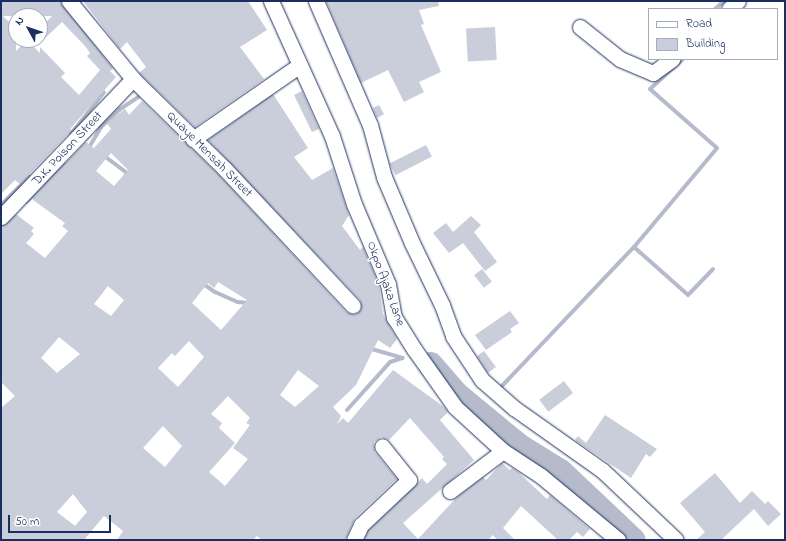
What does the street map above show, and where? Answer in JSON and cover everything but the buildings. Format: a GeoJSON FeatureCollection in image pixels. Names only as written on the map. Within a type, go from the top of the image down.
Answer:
{"type":"FeatureCollection","features":[{"type":"Feature","properties":{"kind":"street","name":"Quaye Mensah Street"},"geometry":{"type":"LineString","coordinates":[[69,1],[133,79],[193,139],[353,306]]}},
{"type":"Feature","properties":{"kind":"street","name":"Okpo Ajaka Lane"},"geometry":{"type":"LineString","coordinates":[[271,1],[332,136],[354,204],[388,284],[394,317],[431,376],[455,407],[503,451],[541,476],[618,540]]}},
{"type":"Feature","properties":{"kind":"street"},"geometry":{"type":"LineString","coordinates":[[316,1],[370,125],[384,177],[412,243],[442,304],[453,336],[482,380],[520,413],[603,471],[676,540]]}},
{"type":"Feature","properties":{"kind":"street"},"geometry":{"type":"LineString","coordinates":[[730,8],[738,1]]}},
{"type":"Feature","properties":{"kind":"street"},"geometry":{"type":"LineString","coordinates":[[580,27],[620,59],[653,73],[671,60]]}},
{"type":"Feature","properties":{"kind":"street"},"geometry":{"type":"LineString","coordinates":[[193,139],[300,65]]}},
{"type":"Feature","properties":{"kind":"street","name":"D.K. Poison Street"},"geometry":{"type":"LineString","coordinates":[[1,218],[133,79]]}},
{"type":"Feature","properties":{"kind":"street"},"geometry":{"type":"LineString","coordinates":[[354,540],[361,526],[409,480],[382,446]]}},
{"type":"Feature","properties":{"kind":"street"},"geometry":{"type":"LineString","coordinates":[[450,491],[503,451]]}},
{"type":"Feature","properties":{"kind":"waterway"},"geometry":{"type":"LineString","coordinates":[[716,8],[724,1]]}},
{"type":"Feature","properties":{"kind":"waterway"},"geometry":{"type":"LineString","coordinates":[[634,247],[717,148],[650,89],[682,60]]}},
{"type":"Feature","properties":{"kind":"waterway"},"geometry":{"type":"LineString","coordinates":[[71,134],[104,92]]}},
{"type":"Feature","properties":{"kind":"waterway"},"geometry":{"type":"LineString","coordinates":[[88,149],[101,127],[119,110],[138,97]]}},
{"type":"Feature","properties":{"kind":"waterway"},"geometry":{"type":"LineString","coordinates":[[103,155],[130,175]]}},
{"type":"Feature","properties":{"kind":"waterway"},"geometry":{"type":"LineString","coordinates":[[26,202],[65,165]]}},
{"type":"Feature","properties":{"kind":"waterway"},"geometry":{"type":"LineString","coordinates":[[1,205],[29,177]]}},
{"type":"Feature","properties":{"kind":"waterway"},"geometry":{"type":"LineString","coordinates":[[1,227],[7,220]]}},
{"type":"Feature","properties":{"kind":"waterway"},"geometry":{"type":"LineString","coordinates":[[501,387],[634,247],[688,295],[713,269]]}},
{"type":"Feature","properties":{"kind":"waterway"},"geometry":{"type":"LineString","coordinates":[[202,283],[215,292],[237,302],[250,303]]}},
{"type":"Feature","properties":{"kind":"waterway"},"geometry":{"type":"LineString","coordinates":[[368,348],[403,358]]}},
{"type":"Feature","properties":{"kind":"waterway"},"geometry":{"type":"LineString","coordinates":[[347,410],[390,362],[402,358]]}},
{"type":"Feature","properties":{"kind":"waterway"},"geometry":{"type":"LineString","coordinates":[[430,364],[456,394],[518,445],[560,471],[633,540]]}}]}
